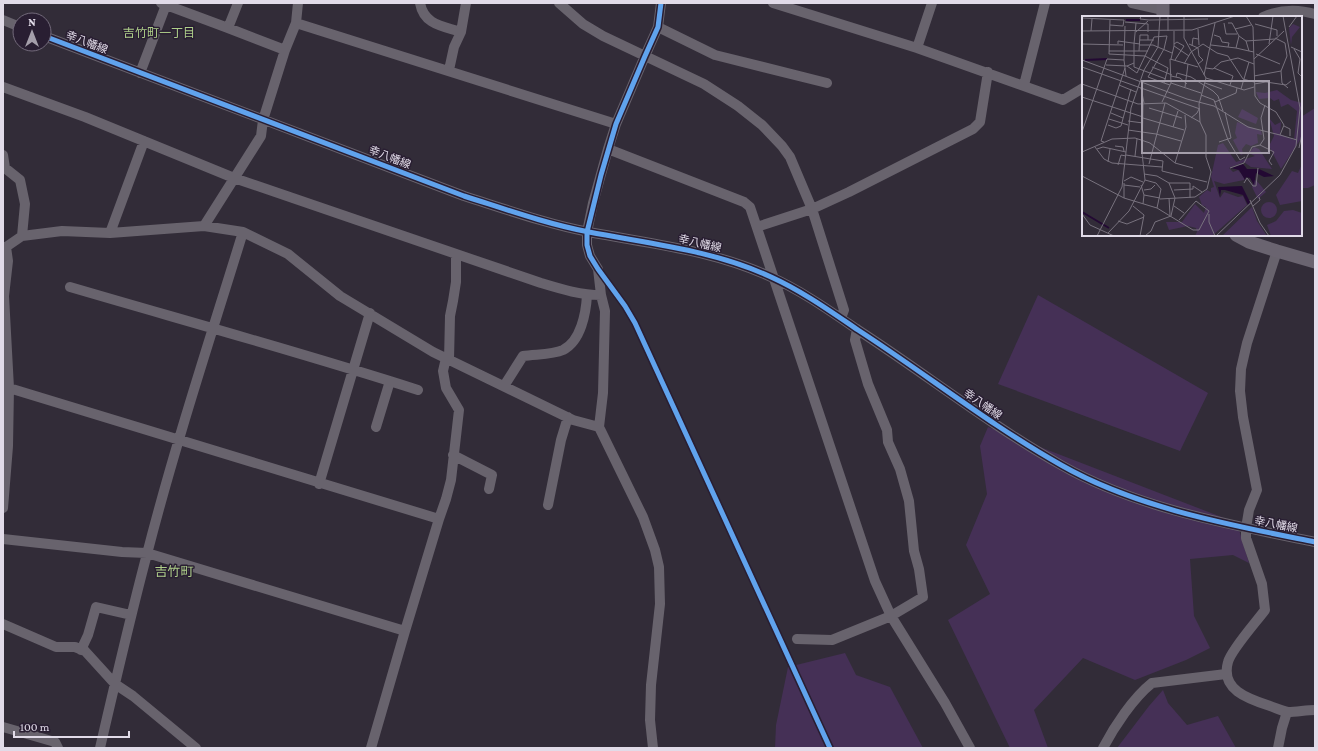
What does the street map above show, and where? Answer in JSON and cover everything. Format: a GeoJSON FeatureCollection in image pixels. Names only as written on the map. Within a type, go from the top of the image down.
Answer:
{"type":"FeatureCollection","features":[{"type":"Feature","properties":{"kind":"main road"},"geometry":{"type":"LineString","coordinates":[[1238,236],[1249,242],[1315,262]]}},
{"type":"Feature","properties":{"kind":"street"},"geometry":{"type":"LineString","coordinates":[[228,28],[238,3]]}},
{"type":"Feature","properties":{"kind":"street"},"geometry":{"type":"LineString","coordinates":[[204,226],[261,136],[263,120],[285,50],[296,23],[298,3]]}},
{"type":"Feature","properties":{"kind":"street"},"geometry":{"type":"LineString","coordinates":[[420,3],[422,12],[432,23],[461,32]]}},
{"type":"Feature","properties":{"kind":"street"},"geometry":{"type":"LineString","coordinates":[[449,70],[454,46],[461,32],[466,3]]}},
{"type":"Feature","properties":{"kind":"street"},"geometry":{"type":"LineString","coordinates":[[559,3],[583,24],[621,46],[704,84],[738,106],[762,125],[782,146],[790,157],[812,209],[844,310],[842,318]]}},
{"type":"Feature","properties":{"kind":"street"},"geometry":{"type":"LineString","coordinates":[[653,748],[650,720],[651,686],[660,604],[659,567],[655,550],[643,517],[599,427],[603,393],[605,311],[601,295],[598,269],[590,256],[587,245],[587,232],[593,203],[616,124],[644,56],[658,27],[661,3]]}},
{"type":"Feature","properties":{"kind":"street"},"geometry":{"type":"LineString","coordinates":[[773,3],[917,48],[988,72],[1063,100],[1082,89]]}},
{"type":"Feature","properties":{"kind":"street"},"geometry":{"type":"LineString","coordinates":[[917,48],[932,3]]}},
{"type":"Feature","properties":{"kind":"street"},"geometry":{"type":"LineString","coordinates":[[1024,85],[1045,3]]}},
{"type":"Feature","properties":{"kind":"street"},"geometry":{"type":"LineString","coordinates":[[1132,3],[1163,10]]}},
{"type":"Feature","properties":{"kind":"street"},"geometry":{"type":"LineString","coordinates":[[140,73],[164,4],[285,50]]}},
{"type":"Feature","properties":{"kind":"street"},"geometry":{"type":"LineString","coordinates":[[1267,16],[1285,11],[1308,11],[1315,14]]}},
{"type":"Feature","properties":{"kind":"street"},"geometry":{"type":"LineString","coordinates":[[296,23],[449,70],[616,124]]}},
{"type":"Feature","properties":{"kind":"street"},"geometry":{"type":"LineString","coordinates":[[658,27],[715,54],[828,83]]}},
{"type":"Feature","properties":{"kind":"street","name":"幸八幡線"},"geometry":{"type":"LineString","coordinates":[[52,39],[464,196],[513,212],[587,232],[708,254],[752,268],[792,287],[842,318],[998,426],[1062,466],[1106,487],[1154,504],[1246,528],[1315,542]]}},
{"type":"Feature","properties":{"kind":"street"},"geometry":{"type":"LineString","coordinates":[[757,227],[812,209],[849,192],[973,129],[980,122],[988,72]]}},
{"type":"Feature","properties":{"kind":"street"},"geometry":{"type":"LineString","coordinates":[[3,87],[86,117],[234,178],[541,283],[572,292],[587,295],[601,295]]}},
{"type":"Feature","properties":{"kind":"street"},"geometry":{"type":"LineString","coordinates":[[110,233],[144,141]]}},
{"type":"Feature","properties":{"kind":"street"},"geometry":{"type":"LineString","coordinates":[[608,149],[744,202],[750,207],[875,581],[891,616],[945,703],[970,748]]}},
{"type":"Feature","properties":{"kind":"street"},"geometry":{"type":"LineString","coordinates":[[3,155],[5,168],[20,180],[25,204],[22,236]]}},
{"type":"Feature","properties":{"kind":"street"},"geometry":{"type":"LineString","coordinates":[[3,508],[7,382],[4,296],[8,260],[5,247],[22,236],[62,231],[110,233],[204,226],[243,232],[288,254],[340,296],[433,352],[568,417],[599,427]]}},
{"type":"Feature","properties":{"kind":"street"},"geometry":{"type":"LineString","coordinates":[[100,748],[147,553],[179,439],[243,232]]}},
{"type":"Feature","properties":{"kind":"street"},"geometry":{"type":"LineString","coordinates":[[1277,251],[1247,343],[1240,391],[1243,417],[1257,490],[1249,510],[1246,538],[1262,584],[1265,610],[1228,660],[1226,674],[1230,683],[1243,696],[1287,712],[1315,710]]}},
{"type":"Feature","properties":{"kind":"street"},"geometry":{"type":"LineString","coordinates":[[371,748],[449,486],[459,410],[446,388],[443,371],[447,359],[450,316],[454,302],[456,254]]}},
{"type":"Feature","properties":{"kind":"street"},"geometry":{"type":"LineString","coordinates":[[70,287],[354,369],[418,390]]}},
{"type":"Feature","properties":{"kind":"street"},"geometry":{"type":"LineString","coordinates":[[504,386],[523,356],[563,350],[572,342],[579,332],[587,295]]}},
{"type":"Feature","properties":{"kind":"street"},"geometry":{"type":"LineString","coordinates":[[319,484],[370,313]]}},
{"type":"Feature","properties":{"kind":"street"},"geometry":{"type":"LineString","coordinates":[[797,639],[832,640],[891,616],[923,597],[919,569],[914,551],[909,502],[900,468],[888,442],[887,430],[868,384],[855,340],[857,329]]}},
{"type":"Feature","properties":{"kind":"street"},"geometry":{"type":"LineString","coordinates":[[376,427],[390,381]]}},
{"type":"Feature","properties":{"kind":"street"},"geometry":{"type":"LineString","coordinates":[[7,382],[319,484],[439,519]]}},
{"type":"Feature","properties":{"kind":"street"},"geometry":{"type":"LineString","coordinates":[[548,504],[561,440],[568,417]]}},
{"type":"Feature","properties":{"kind":"street"},"geometry":{"type":"LineString","coordinates":[[453,455],[492,475],[489,489]]}},
{"type":"Feature","properties":{"kind":"street"},"geometry":{"type":"LineString","coordinates":[[3,539],[122,552],[147,553],[405,631]]}},
{"type":"Feature","properties":{"kind":"street"},"geometry":{"type":"LineString","coordinates":[[81,650],[88,635],[96,607],[131,615]]}},
{"type":"Feature","properties":{"kind":"street"},"geometry":{"type":"LineString","coordinates":[[3,624],[56,647],[75,647],[85,651],[115,684],[133,696],[196,748]]}},
{"type":"Feature","properties":{"kind":"street"},"geometry":{"type":"LineString","coordinates":[[1103,748],[1111,733],[1142,690],[1152,683],[1226,674]]}},
{"type":"Feature","properties":{"kind":"street"},"geometry":{"type":"LineString","coordinates":[[1278,748],[1287,712]]}},
{"type":"Feature","properties":{"kind":"street"},"geometry":{"type":"LineString","coordinates":[[3,727],[55,742],[58,748]]}},
{"type":"Feature","properties":{"kind":"shaded area"},"geometry":{"type":"Polygon","coordinates":[[[1315,108],[1315,185],[1308,188],[1302,188],[1302,116],[1315,108]]]}},
{"type":"Feature","properties":{"kind":"shaded area"},"geometry":{"type":"Polygon","coordinates":[[[1038,295],[1208,393],[1180,451],[998,384],[1038,295]]]}},
{"type":"Feature","properties":{"kind":"shaded area"},"geometry":{"type":"Polygon","coordinates":[[[988,427],[1237,523],[1249,563],[1233,555],[1190,559],[1194,616],[1210,648],[1186,660],[1135,680],[1083,658],[1034,710],[1048,748],[1010,748],[948,620],[990,594],[966,545],[987,494],[980,446],[988,427]]]}},
{"type":"Feature","properties":{"kind":"shaded area"},"geometry":{"type":"Polygon","coordinates":[[[845,653],[856,675],[890,687],[923,748],[775,748],[776,725],[788,667],[845,653]]]}},
{"type":"Feature","properties":{"kind":"shaded area"},"geometry":{"type":"Polygon","coordinates":[[[1163,690],[1168,703],[1187,725],[1218,716],[1236,748],[1117,748],[1163,690]]]}},
{"type":"Feature","properties":{"kind":"cycle path"},"geometry":{"type":"LineString","coordinates":[[661,3],[658,27],[616,124],[601,175],[587,232],[587,245],[590,256],[635,323],[830,748]]}},
{"type":"Feature","properties":{"kind":"cycle path"},"geometry":{"type":"LineString","coordinates":[[52,39],[464,196],[558,225],[682,249],[727,260],[749,268],[771,277],[816,302],[1035,450],[1090,480],[1152,504],[1217,522],[1315,542]]}},
{"type":"Feature","properties":{"kind":"district","name":"吉竹町一丁目"},"geometry":{"type":"Point","coordinates":[159,33]}},
{"type":"Feature","properties":{"kind":"district","name":"吉竹町"},"geometry":{"type":"Point","coordinates":[174,571]}}]}
